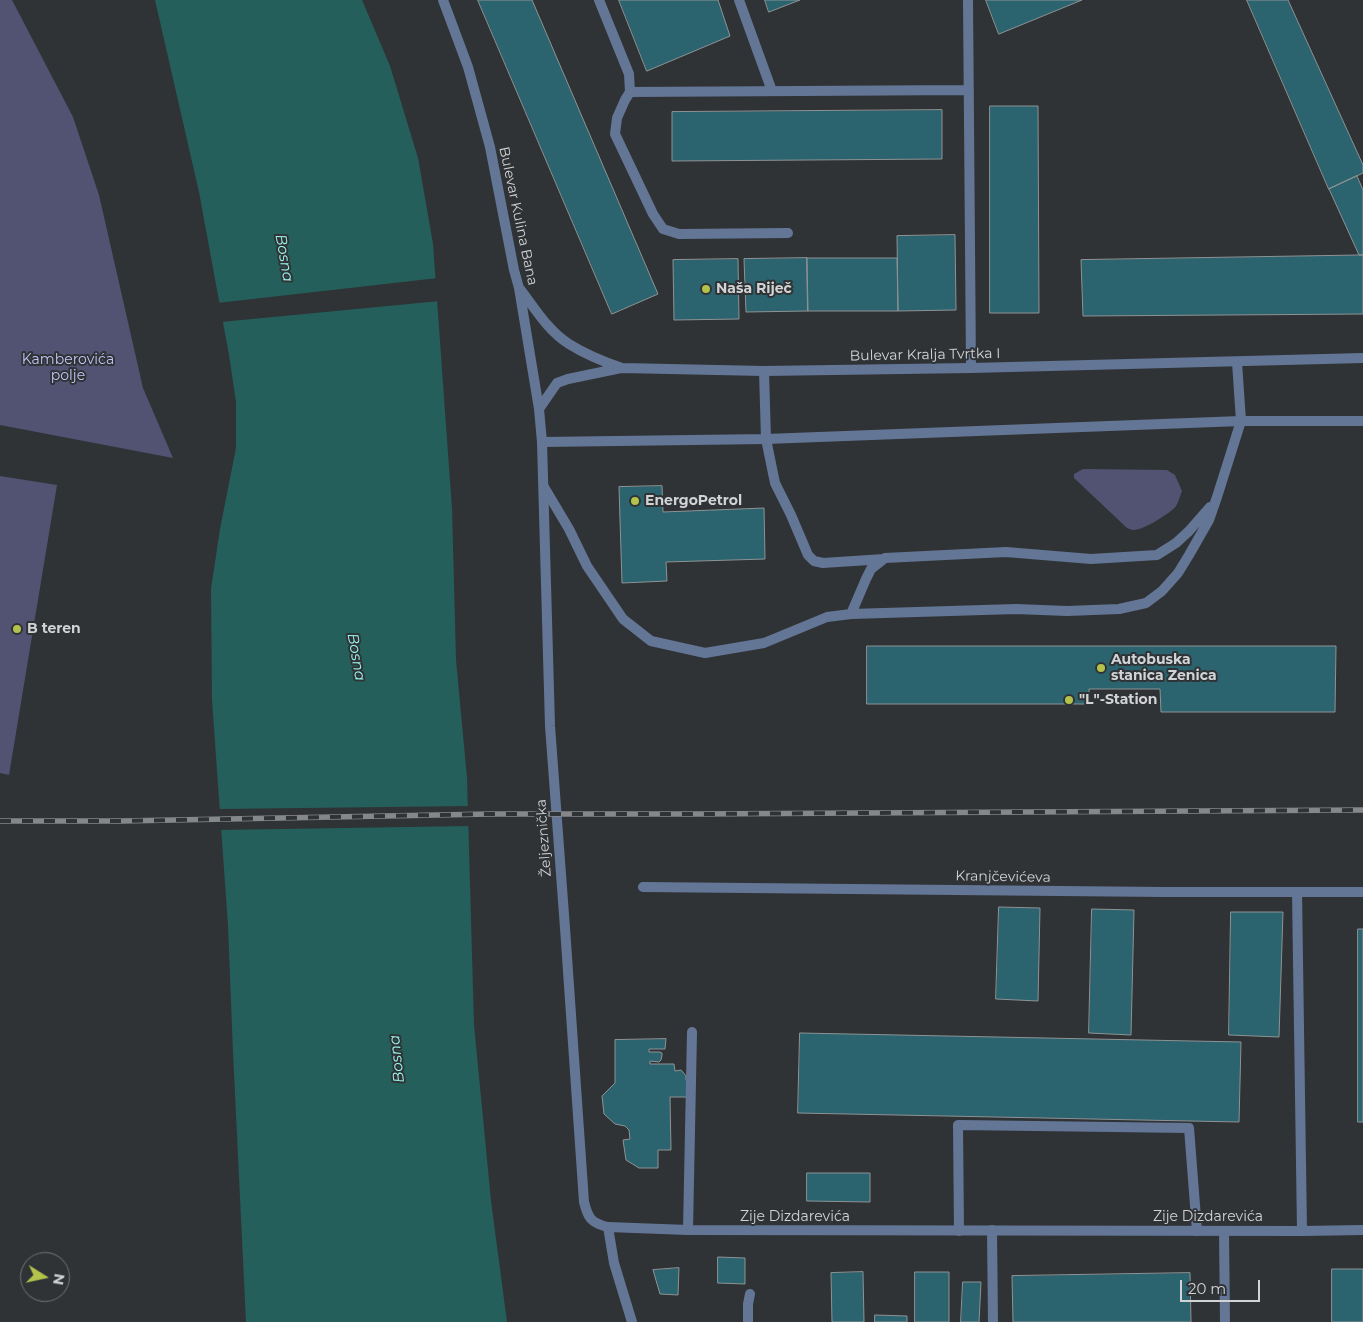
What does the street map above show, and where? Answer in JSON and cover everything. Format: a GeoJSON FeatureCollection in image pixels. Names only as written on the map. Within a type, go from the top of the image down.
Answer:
{"type":"FeatureCollection","features":[{"type":"Feature","properties":{"kind":"street","name":"Bulevar Kulina Bana"},"geometry":{"type":"LineString","coordinates":[[443,0],[468,67],[490,147],[519,288],[539,409],[542,442]]}},
{"type":"Feature","properties":{"kind":"street"},"geometry":{"type":"LineString","coordinates":[[600,0],[628,74],[630,92],[617,118],[615,134],[653,214],[663,229],[678,234],[788,233]]}},
{"type":"Feature","properties":{"kind":"street"},"geometry":{"type":"LineString","coordinates":[[739,0],[772,91]]}},
{"type":"Feature","properties":{"kind":"street"},"geometry":{"type":"LineString","coordinates":[[968,0],[970,368]]}},
{"type":"Feature","properties":{"kind":"street"},"geometry":{"type":"LineString","coordinates":[[630,92],[968,90]]}},
{"type":"Feature","properties":{"kind":"street","name":"Bulevar Kralja Tvrtka I"},"geometry":{"type":"LineString","coordinates":[[519,288],[552,330],[568,344],[602,361],[622,368],[764,371],[1363,358]]}},
{"type":"Feature","properties":{"kind":"street"},"geometry":{"type":"LineString","coordinates":[[544,487],[588,566],[623,619],[651,641],[705,653],[764,643],[827,617],[851,614],[1016,609],[1067,611],[1119,609],[1146,603],[1162,591],[1178,573],[1209,520],[1241,421],[1237,362]]}},
{"type":"Feature","properties":{"kind":"street"},"geometry":{"type":"LineString","coordinates":[[539,409],[556,383],[622,368]]}},
{"type":"Feature","properties":{"kind":"street"},"geometry":{"type":"LineString","coordinates":[[764,371],[766,439],[775,484],[808,555],[814,562],[1006,552],[1091,559],[1157,555],[1189,532],[1217,497]]}},
{"type":"Feature","properties":{"kind":"street"},"geometry":{"type":"LineString","coordinates":[[542,442],[766,439],[1241,421],[1363,421]]}},
{"type":"Feature","properties":{"kind":"street","name":"Željeznička"},"geometry":{"type":"LineString","coordinates":[[542,442],[550,726],[584,1202],[588,1216],[603,1226]]}},
{"type":"Feature","properties":{"kind":"street"},"geometry":{"type":"LineString","coordinates":[[851,614],[871,569],[886,558]]}},
{"type":"Feature","properties":{"kind":"street","name":"Kranjčevićeva"},"geometry":{"type":"LineString","coordinates":[[643,887],[1144,892],[1363,892]]}},
{"type":"Feature","properties":{"kind":"street"},"geometry":{"type":"LineString","coordinates":[[1297,892],[1302,1231]]}},
{"type":"Feature","properties":{"kind":"street"},"geometry":{"type":"LineString","coordinates":[[688,1230],[692,1032]]}},
{"type":"Feature","properties":{"kind":"street"},"geometry":{"type":"LineString","coordinates":[[959,1230],[958,1125],[1189,1128],[1197,1231]]}},
{"type":"Feature","properties":{"kind":"street"},"geometry":{"type":"LineString","coordinates":[[603,1226],[632,1322]]}},
{"type":"Feature","properties":{"kind":"street","name":"Zije Dizdarevića"},"geometry":{"type":"LineString","coordinates":[[603,1226],[688,1230],[1363,1230]]}},
{"type":"Feature","properties":{"kind":"street"},"geometry":{"type":"LineString","coordinates":[[992,1230],[994,1322]]}},
{"type":"Feature","properties":{"kind":"street"},"geometry":{"type":"LineString","coordinates":[[1224,1231],[1225,1322]]}},
{"type":"Feature","properties":{"kind":"street"},"geometry":{"type":"LineString","coordinates":[[748,1322],[750,1294]]}},
{"type":"Feature","properties":{"kind":"green space","name":"Kamberovića polje"},"geometry":{"type":"Polygon","coordinates":[[[0,0],[12,0],[73,117],[99,195],[143,388],[173,458],[0,425],[0,0]]]}},
{"type":"Feature","properties":{"kind":"green space"},"geometry":{"type":"Polygon","coordinates":[[[1083,469],[1167,470],[1175,475],[1182,491],[1176,506],[1168,513],[1149,525],[1132,530],[1126,527],[1074,478],[1074,474],[1083,469]]]}},
{"type":"Feature","properties":{"kind":"green space","name":"B teren"},"geometry":{"type":"Polygon","coordinates":[[[0,476],[57,485],[9,775],[0,773],[0,476]]]}},
{"type":"Feature","properties":{"kind":"water","name":"Bosna"},"geometry":{"type":"Polygon","coordinates":[[[155,0],[362,0],[390,66],[418,158],[433,244],[452,509],[456,660],[467,778],[474,1025],[491,1201],[507,1322],[246,1322],[228,925],[212,700],[211,589],[220,529],[236,448],[236,402],[199,192],[155,0]]]}},
{"type":"Feature","properties":{"kind":"pier"},"geometry":{"type":"Polygon","coordinates":[[[438,278],[440,301],[221,322],[217,303],[438,278]]]}},
{"type":"Feature","properties":{"kind":"pier"},"geometry":{"type":"Polygon","coordinates":[[[471,806],[471,826],[219,830],[218,809],[471,806]]]}},
{"type":"Feature","properties":{"kind":"building"},"geometry":{"type":"Polygon","coordinates":[[[478,0],[532,0],[658,294],[612,314],[478,0]]]}},
{"type":"Feature","properties":{"kind":"building"},"geometry":{"type":"Polygon","coordinates":[[[619,0],[718,0],[730,36],[647,71],[619,0]]]}},
{"type":"Feature","properties":{"kind":"building"},"geometry":{"type":"Polygon","coordinates":[[[765,0],[800,0],[769,12],[765,0]]]}},
{"type":"Feature","properties":{"kind":"building"},"geometry":{"type":"Polygon","coordinates":[[[986,0],[1082,0],[999,34],[986,0]]]}},
{"type":"Feature","properties":{"kind":"building"},"geometry":{"type":"Polygon","coordinates":[[[1247,0],[1288,0],[1363,165],[1363,173],[1329,189],[1247,0]]]}},
{"type":"Feature","properties":{"kind":"building"},"geometry":{"type":"Polygon","coordinates":[[[990,106],[1038,106],[1039,313],[990,313],[990,106]]]}},
{"type":"Feature","properties":{"kind":"building"},"geometry":{"type":"Polygon","coordinates":[[[942,110],[942,159],[672,161],[672,112],[942,110]]]}},
{"type":"Feature","properties":{"kind":"building"},"geometry":{"type":"Polygon","coordinates":[[[1357,176],[1363,190],[1363,255],[1359,255],[1329,189],[1357,176]]]}},
{"type":"Feature","properties":{"kind":"building"},"geometry":{"type":"Polygon","coordinates":[[[955,235],[956,310],[898,311],[897,236],[955,235]]]}},
{"type":"Feature","properties":{"kind":"building"},"geometry":{"type":"Polygon","coordinates":[[[1363,255],[1363,314],[1083,316],[1081,260],[1363,255]]]}},
{"type":"Feature","properties":{"kind":"building"},"geometry":{"type":"Polygon","coordinates":[[[807,258],[808,311],[746,312],[744,259],[807,258]]]}},
{"type":"Feature","properties":{"kind":"building"},"geometry":{"type":"Polygon","coordinates":[[[807,258],[897,258],[898,311],[808,311],[807,258]]]}},
{"type":"Feature","properties":{"kind":"building","name":"Naša Riječ"},"geometry":{"type":"Polygon","coordinates":[[[738,259],[739,319],[674,320],[673,260],[738,259]]]}},
{"type":"Feature","properties":{"kind":"building"},"geometry":{"type":"Polygon","coordinates":[[[662,486],[663,512],[764,508],[765,559],[666,562],[667,581],[622,583],[619,487],[662,486]]]}},
{"type":"Feature","properties":{"kind":"building","name":"Autobuska stanica Zenica"},"geometry":{"type":"Polygon","coordinates":[[[867,646],[1336,646],[1335,712],[1161,712],[1160,689],[1089,689],[1089,704],[867,704],[867,646]]]}},
{"type":"Feature","properties":{"kind":"building"},"geometry":{"type":"Polygon","coordinates":[[[999,907],[1040,908],[1038,1001],[996,999],[999,907]]]}},
{"type":"Feature","properties":{"kind":"building"},"geometry":{"type":"Polygon","coordinates":[[[1092,909],[1134,910],[1131,1035],[1089,1033],[1092,909]]]}},
{"type":"Feature","properties":{"kind":"building"},"geometry":{"type":"Polygon","coordinates":[[[1231,912],[1283,912],[1279,1037],[1229,1035],[1231,912]]]}},
{"type":"Feature","properties":{"kind":"building"},"geometry":{"type":"Polygon","coordinates":[[[1358,929],[1363,929],[1363,1122],[1358,1122],[1358,929]]]}},
{"type":"Feature","properties":{"kind":"building"},"geometry":{"type":"Polygon","coordinates":[[[800,1033],[1241,1042],[1239,1122],[798,1113],[800,1033]]]}},
{"type":"Feature","properties":{"kind":"building"},"geometry":{"type":"Polygon","coordinates":[[[666,1039],[665,1049],[649,1049],[649,1052],[662,1053],[659,1062],[650,1061],[650,1064],[674,1064],[675,1071],[681,1070],[686,1076],[686,1080],[689,1080],[688,1097],[670,1097],[671,1150],[658,1150],[658,1168],[639,1168],[626,1160],[623,1140],[630,1139],[629,1130],[625,1126],[615,1124],[604,1114],[602,1096],[615,1083],[615,1040],[666,1039]]]}},
{"type":"Feature","properties":{"kind":"building"},"geometry":{"type":"Polygon","coordinates":[[[807,1173],[870,1173],[870,1202],[807,1201],[807,1173]]]}},
{"type":"Feature","properties":{"kind":"building"},"geometry":{"type":"Polygon","coordinates":[[[718,1257],[745,1258],[745,1284],[718,1283],[718,1257]]]}},
{"type":"Feature","properties":{"kind":"building"},"geometry":{"type":"Polygon","coordinates":[[[679,1268],[678,1295],[660,1294],[653,1270],[679,1268]]]}},
{"type":"Feature","properties":{"kind":"building"},"geometry":{"type":"Polygon","coordinates":[[[1332,1269],[1363,1269],[1363,1322],[1332,1322],[1332,1269]]]}},
{"type":"Feature","properties":{"kind":"building"},"geometry":{"type":"Polygon","coordinates":[[[863,1272],[864,1322],[832,1322],[831,1273],[863,1272]]]}},
{"type":"Feature","properties":{"kind":"building"},"geometry":{"type":"Polygon","coordinates":[[[915,1272],[949,1272],[949,1322],[915,1322],[915,1272]]]}},
{"type":"Feature","properties":{"kind":"building"},"geometry":{"type":"Polygon","coordinates":[[[1190,1273],[1191,1322],[1013,1322],[1012,1276],[1190,1273]]]}},
{"type":"Feature","properties":{"kind":"building"},"geometry":{"type":"Polygon","coordinates":[[[963,1282],[981,1282],[979,1322],[961,1322],[963,1282]]]}},
{"type":"Feature","properties":{"kind":"building"},"geometry":{"type":"Polygon","coordinates":[[[875,1315],[907,1316],[907,1322],[875,1322],[875,1315]]]}},
{"type":"Feature","properties":{"kind":"railway"},"geometry":{"type":"LineString","coordinates":[[0,821],[122,821],[490,814],[1363,810]]}},
{"type":"Feature","properties":{"kind":"place","name":"Naša Riječ"},"geometry":{"type":"Point","coordinates":[706,289]}},
{"type":"Feature","properties":{"kind":"place","name":"EnergoPetrol"},"geometry":{"type":"Point","coordinates":[635,501]}},
{"type":"Feature","properties":{"kind":"place","name":"B teren"},"geometry":{"type":"Point","coordinates":[17,629]}},
{"type":"Feature","properties":{"kind":"place","name":"Autobuska stanica Zenica"},"geometry":{"type":"Point","coordinates":[1101,668]}},
{"type":"Feature","properties":{"kind":"place","name":"\"L\"-Station"},"geometry":{"type":"Point","coordinates":[1069,700]}}]}
